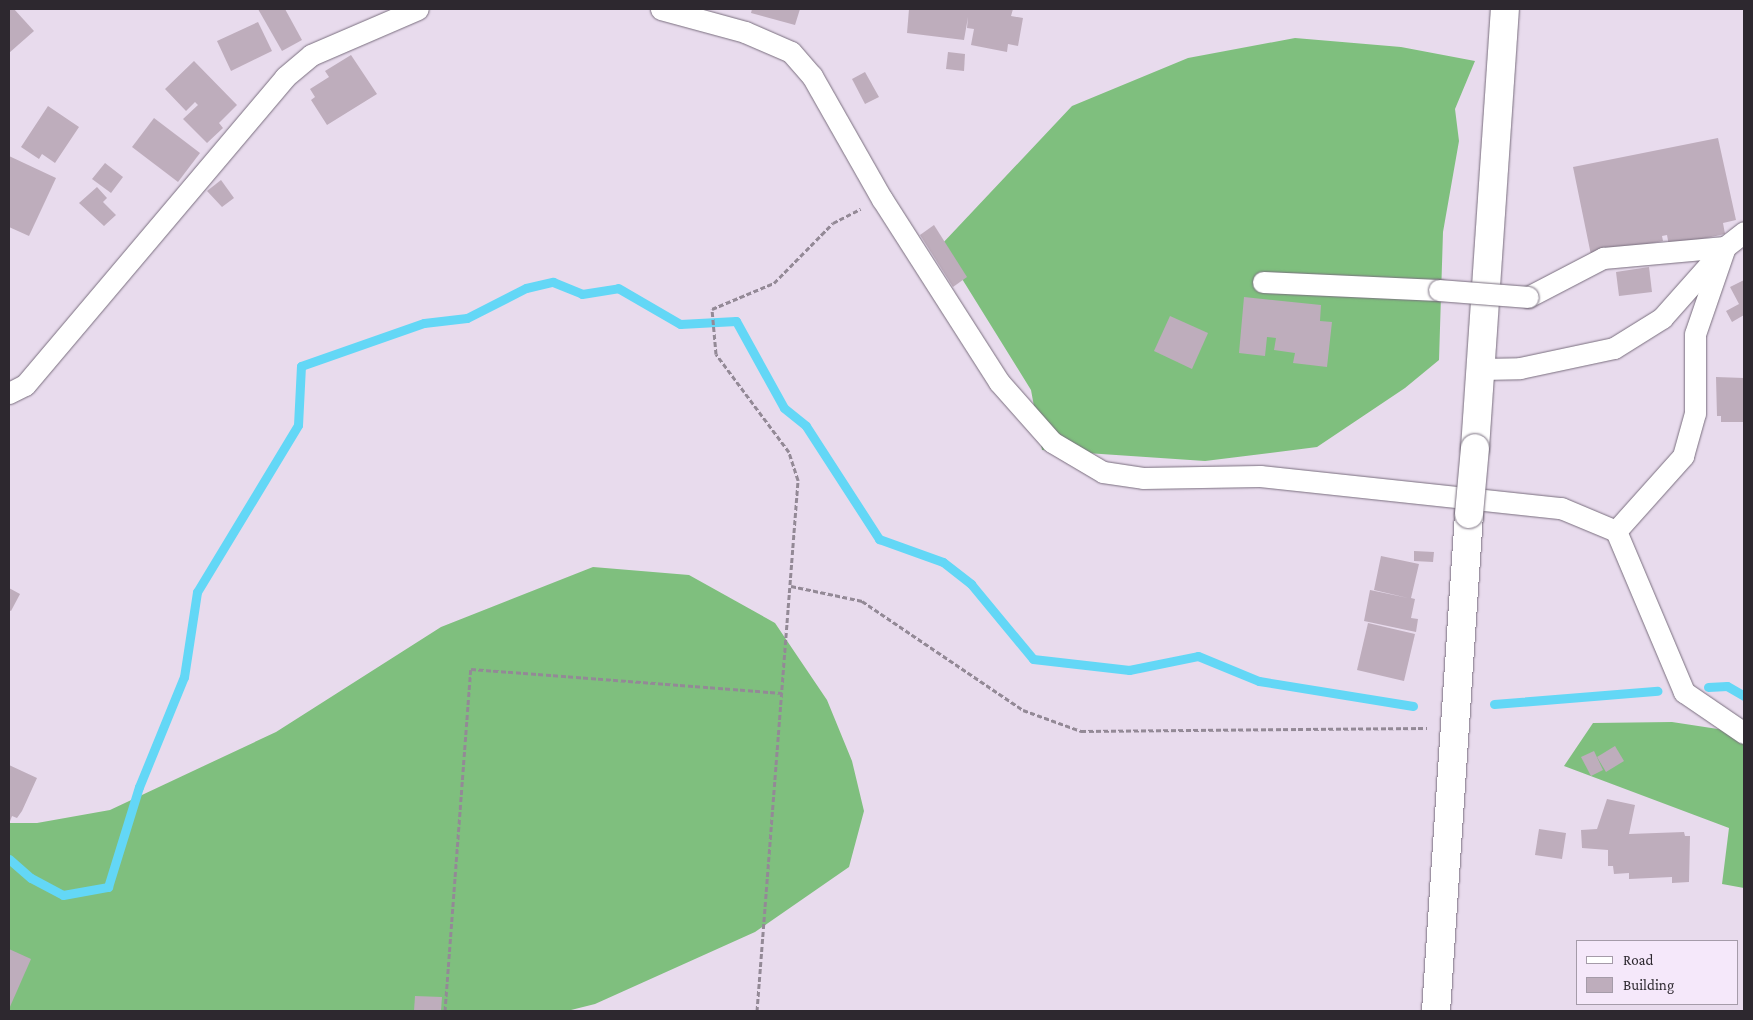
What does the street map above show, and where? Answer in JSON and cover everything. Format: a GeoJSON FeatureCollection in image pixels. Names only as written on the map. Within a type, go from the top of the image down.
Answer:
{"type":"FeatureCollection","features":[{"type":"Feature","properties":{"kind":"street"},"geometry":{"type":"LineString","coordinates":[[9,393],[25,385],[285,77],[311,56],[418,9]]}},
{"type":"Feature","properties":{"kind":"street"},"geometry":{"type":"LineString","coordinates":[[660,9],[744,32],[791,52],[812,76],[882,199],[999,382],[1052,442],[1104,472],[1143,478],[1260,476],[1560,508],[1616,531],[1684,692],[1744,733]]}},
{"type":"Feature","properties":{"kind":"street"},"geometry":{"type":"LineString","coordinates":[[1436,1011],[1505,9]]}},
{"type":"Feature","properties":{"kind":"street"},"geometry":{"type":"LineString","coordinates":[[1481,369],[1520,368],[1614,348],[1662,318],[1726,246],[1744,232]]}},
{"type":"Feature","properties":{"kind":"street"},"geometry":{"type":"LineString","coordinates":[[1616,531],[1683,456],[1695,413],[1695,334],[1726,246]]}},
{"type":"Feature","properties":{"kind":"street"},"geometry":{"type":"LineString","coordinates":[[1263,282],[1439,290],[1528,297],[1604,258],[1726,246]]}},
{"type":"Feature","properties":{"kind":"path"},"geometry":{"type":"LineString","coordinates":[[757,1011],[798,480],[789,452],[716,354],[712,310],[774,283],[833,223],[882,199]]}},
{"type":"Feature","properties":{"kind":"path"},"geometry":{"type":"LineString","coordinates":[[791,586],[862,601],[1022,710],[1081,731],[1410,730],[1455,726]]}},
{"type":"Feature","properties":{"kind":"path"},"geometry":{"type":"LineString","coordinates":[[445,1011],[471,669],[782,693]]}},
{"type":"Feature","properties":{"kind":"green space"},"geometry":{"type":"Polygon","coordinates":[[[1295,38],[1401,47],[1475,61],[1455,109],[1459,141],[1443,232],[1439,360],[1405,388],[1317,447],[1205,461],[1042,450],[1031,390],[941,245],[1072,106],[1188,58],[1295,38]]]}},
{"type":"Feature","properties":{"kind":"green space"},"geometry":{"type":"Polygon","coordinates":[[[593,567],[689,575],[775,623],[827,700],[852,761],[864,811],[849,867],[755,932],[595,1004],[567,1011],[9,1011],[9,823],[37,823],[110,810],[276,732],[441,627],[593,567]]]}},
{"type":"Feature","properties":{"kind":"green space"},"geometry":{"type":"Polygon","coordinates":[[[1672,722],[1744,733],[1744,888],[1722,884],[1729,828],[1564,766],[1593,723],[1672,722]]]}},
{"type":"Feature","properties":{"kind":"building"},"geometry":{"type":"Polygon","coordinates":[[[9,9],[14,9],[34,31],[9,53],[9,9]]]}},
{"type":"Feature","properties":{"kind":"building"},"geometry":{"type":"Polygon","coordinates":[[[258,9],[285,9],[302,40],[282,51],[258,9]]]}},
{"type":"Feature","properties":{"kind":"building"},"geometry":{"type":"Polygon","coordinates":[[[752,9],[800,9],[795,25],[751,13],[752,9]]]}},
{"type":"Feature","properties":{"kind":"building"},"geometry":{"type":"Polygon","coordinates":[[[909,9],[1013,9],[1011,16],[1023,18],[1018,46],[1008,44],[1007,52],[971,45],[974,29],[967,28],[968,17],[964,40],[907,33],[909,9]]]}},
{"type":"Feature","properties":{"kind":"building"},"geometry":{"type":"Polygon","coordinates":[[[258,22],[272,51],[231,71],[217,41],[258,22]]]}},
{"type":"Feature","properties":{"kind":"building"},"geometry":{"type":"Polygon","coordinates":[[[948,52],[965,54],[964,71],[946,69],[948,52]]]}},
{"type":"Feature","properties":{"kind":"building"},"geometry":{"type":"Polygon","coordinates":[[[351,55],[377,94],[327,125],[311,100],[315,97],[310,89],[329,77],[325,71],[351,55]]]}},
{"type":"Feature","properties":{"kind":"building"},"geometry":{"type":"Polygon","coordinates":[[[194,61],[237,105],[219,123],[223,128],[207,143],[183,119],[198,105],[195,102],[186,111],[165,89],[194,61]]]}},
{"type":"Feature","properties":{"kind":"building"},"geometry":{"type":"Polygon","coordinates":[[[865,72],[879,97],[865,104],[852,79],[865,72]]]}},
{"type":"Feature","properties":{"kind":"building"},"geometry":{"type":"Polygon","coordinates":[[[48,106],[79,127],[55,163],[42,154],[39,159],[21,147],[48,106]]]}},
{"type":"Feature","properties":{"kind":"building"},"geometry":{"type":"Polygon","coordinates":[[[154,118],[200,153],[178,182],[132,147],[154,118]]]}},
{"type":"Feature","properties":{"kind":"building"},"geometry":{"type":"Polygon","coordinates":[[[1718,138],[1736,220],[1723,223],[1725,234],[1669,246],[1667,235],[1662,236],[1663,241],[1591,255],[1573,167],[1718,138]]]}},
{"type":"Feature","properties":{"kind":"building"},"geometry":{"type":"Polygon","coordinates":[[[9,156],[56,178],[29,236],[9,227],[9,156]]]}},
{"type":"Feature","properties":{"kind":"building"},"geometry":{"type":"Polygon","coordinates":[[[105,163],[123,177],[111,193],[92,179],[105,163]]]}},
{"type":"Feature","properties":{"kind":"building"},"geometry":{"type":"Polygon","coordinates":[[[221,180],[234,198],[222,207],[207,191],[221,180]]]}},
{"type":"Feature","properties":{"kind":"building"},"geometry":{"type":"Polygon","coordinates":[[[97,187],[107,198],[103,202],[116,215],[104,226],[79,203],[97,187]]]}},
{"type":"Feature","properties":{"kind":"building"},"geometry":{"type":"Polygon","coordinates":[[[934,225],[967,277],[953,287],[920,235],[934,225]]]}},
{"type":"Feature","properties":{"kind":"building"},"geometry":{"type":"Polygon","coordinates":[[[1649,267],[1652,292],[1619,296],[1616,272],[1649,267]]]}},
{"type":"Feature","properties":{"kind":"building"},"geometry":{"type":"Polygon","coordinates":[[[1744,280],[1744,315],[1732,322],[1726,311],[1739,304],[1730,287],[1744,280]]]}},
{"type":"Feature","properties":{"kind":"building"},"geometry":{"type":"Polygon","coordinates":[[[1244,297],[1321,305],[1320,321],[1332,322],[1327,367],[1293,363],[1295,353],[1274,350],[1276,338],[1267,337],[1265,356],[1239,353],[1244,297]]]}},
{"type":"Feature","properties":{"kind":"building"},"geometry":{"type":"Polygon","coordinates":[[[1170,316],[1208,333],[1192,369],[1154,351],[1170,316]]]}},
{"type":"Feature","properties":{"kind":"building"},"geometry":{"type":"Polygon","coordinates":[[[1716,377],[1744,378],[1744,422],[1721,422],[1721,416],[1717,416],[1716,377]]]}},
{"type":"Feature","properties":{"kind":"building"},"geometry":{"type":"Polygon","coordinates":[[[1414,551],[1434,552],[1433,562],[1414,561],[1414,551]]]}},
{"type":"Feature","properties":{"kind":"building"},"geometry":{"type":"Polygon","coordinates":[[[1381,556],[1419,564],[1411,598],[1415,599],[1411,618],[1418,619],[1416,632],[1364,621],[1370,590],[1408,598],[1374,590],[1381,556]]]}},
{"type":"Feature","properties":{"kind":"building"},"geometry":{"type":"Polygon","coordinates":[[[9,588],[20,594],[11,611],[9,610],[9,588]]]}},
{"type":"Feature","properties":{"kind":"building"},"geometry":{"type":"Polygon","coordinates":[[[1368,623],[1415,634],[1404,681],[1357,670],[1368,623]]]}},
{"type":"Feature","properties":{"kind":"building"},"geometry":{"type":"Polygon","coordinates":[[[1615,746],[1624,761],[1606,772],[1597,757],[1615,746]]]}},
{"type":"Feature","properties":{"kind":"building"},"geometry":{"type":"Polygon","coordinates":[[[1594,751],[1603,770],[1591,776],[1581,757],[1594,751]]]}},
{"type":"Feature","properties":{"kind":"building"},"geometry":{"type":"Polygon","coordinates":[[[9,765],[37,778],[22,811],[17,818],[12,816],[9,824],[9,765]]]}},
{"type":"Feature","properties":{"kind":"building"},"geometry":{"type":"Polygon","coordinates":[[[1607,799],[1635,805],[1629,834],[1684,832],[1685,836],[1690,836],[1689,882],[1672,883],[1672,877],[1629,879],[1629,873],[1614,874],[1613,866],[1608,866],[1608,850],[1582,848],[1581,830],[1597,829],[1607,799]]]}},
{"type":"Feature","properties":{"kind":"building"},"geometry":{"type":"Polygon","coordinates":[[[1539,829],[1566,833],[1562,859],[1535,855],[1539,829]]]}},
{"type":"Feature","properties":{"kind":"building"},"geometry":{"type":"Polygon","coordinates":[[[9,949],[31,959],[9,1009],[9,949]]]}},
{"type":"Feature","properties":{"kind":"building"},"geometry":{"type":"Polygon","coordinates":[[[415,996],[442,997],[441,1011],[414,1011],[415,996]]]}},
{"type":"Feature","properties":{"kind":"waterway"},"geometry":{"type":"LineString","coordinates":[[9,859],[31,878],[63,895],[108,887],[139,787],[184,677],[197,592],[298,425],[301,366],[424,323],[467,318],[526,288],[553,282],[582,294],[618,288],[680,324],[736,321],[784,408],[806,426],[879,539],[943,562],[971,584],[1033,659],[1129,670],[1198,656],[1259,681],[1413,706]]}},
{"type":"Feature","properties":{"kind":"waterway"},"geometry":{"type":"LineString","coordinates":[[1708,687],[1727,686],[1744,696]]}},
{"type":"Feature","properties":{"kind":"waterway"},"geometry":{"type":"LineString","coordinates":[[1494,704],[1657,691]]}}]}
